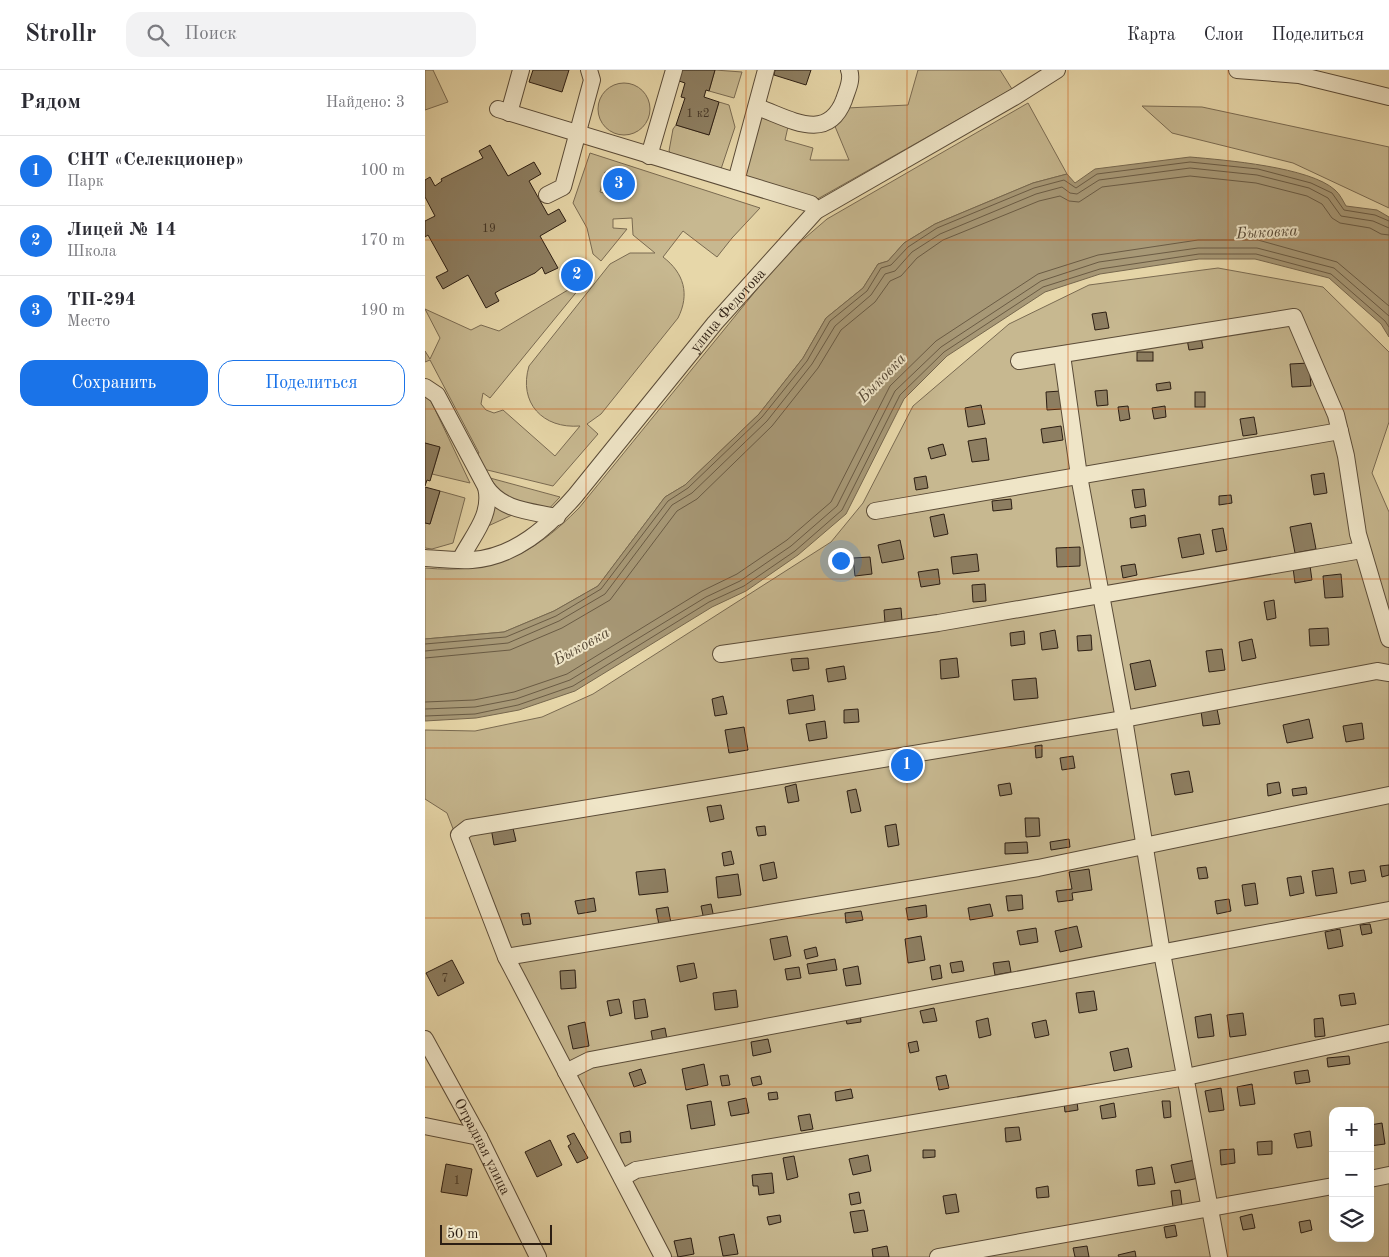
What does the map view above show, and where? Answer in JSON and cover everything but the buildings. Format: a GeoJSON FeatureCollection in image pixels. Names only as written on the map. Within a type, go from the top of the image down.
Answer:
{"type":"FeatureCollection","features":[{"type":"Feature","properties":{"kind":"street"},"geometry":{"type":"LineString","coordinates":[[521,70],[504,111],[811,204],[816,211]]}},
{"type":"Feature","properties":{"kind":"street"},"geometry":{"type":"LineString","coordinates":[[547,195],[563,187],[592,80],[589,70]]}},
{"type":"Feature","properties":{"kind":"street"},"geometry":{"type":"LineString","coordinates":[[649,156],[674,70]]}},
{"type":"Feature","properties":{"kind":"street"},"geometry":{"type":"LineString","coordinates":[[736,181],[766,70]]}},
{"type":"Feature","properties":{"kind":"street"},"geometry":{"type":"LineString","coordinates":[[757,107],[813,126],[822,124],[833,119],[840,111],[850,84],[849,70]]}},
{"type":"Feature","properties":{"kind":"street","name":"улица Федотова"},"geometry":{"type":"LineString","coordinates":[[425,558],[460,560],[488,558],[523,544],[557,517],[715,323],[816,211],[1008,101],[1057,70]]}},
{"type":"Feature","properties":{"kind":"street"},"geometry":{"type":"LineString","coordinates":[[1237,70],[1299,72],[1389,97]]}},
{"type":"Feature","properties":{"kind":"street"},"geometry":{"type":"LineString","coordinates":[[1019,361],[1294,317],[1322,378],[1340,431],[1362,550],[1389,639]]}},
{"type":"Feature","properties":{"kind":"street"},"geometry":{"type":"LineString","coordinates":[[1062,355],[1079,476],[1124,720],[1162,953],[1219,1257]]}},
{"type":"Feature","properties":{"kind":"street"},"geometry":{"type":"LineString","coordinates":[[425,387],[437,395],[486,487],[495,499],[512,507],[557,517]]}},
{"type":"Feature","properties":{"kind":"street"},"geometry":{"type":"LineString","coordinates":[[875,511],[1340,431]]}},
{"type":"Feature","properties":{"kind":"street"},"geometry":{"type":"LineString","coordinates":[[460,560],[488,510],[489,498],[486,487]]}},
{"type":"Feature","properties":{"kind":"street"},"geometry":{"type":"LineString","coordinates":[[721,654],[938,623],[1362,550]]}},
{"type":"Feature","properties":{"kind":"street"},"geometry":{"type":"LineString","coordinates":[[663,1257],[505,957],[459,835],[468,828],[1124,720],[1377,671],[1389,673]]}},
{"type":"Feature","properties":{"kind":"street"},"geometry":{"type":"LineString","coordinates":[[505,957],[1038,868],[1389,795]]}},
{"type":"Feature","properties":{"kind":"street"},"geometry":{"type":"LineString","coordinates":[[566,1072],[590,1060],[1389,910]]}},
{"type":"Feature","properties":{"kind":"street"},"geometry":{"type":"LineString","coordinates":[[622,1178],[635,1170],[1185,1077],[1389,1033]]}},
{"type":"Feature","properties":{"kind":"street","name":"Отрадная улица"},"geometry":{"type":"LineString","coordinates":[[425,1039],[479,1137],[538,1257]]}},
{"type":"Feature","properties":{"kind":"street"},"geometry":{"type":"LineString","coordinates":[[425,1126],[479,1137]]}},
{"type":"Feature","properties":{"kind":"street"},"geometry":{"type":"LineString","coordinates":[[1374,1178],[1389,1175]]}},
{"type":"Feature","properties":{"kind":"street"},"geometry":{"type":"LineString","coordinates":[[938,1257],[1329,1187]]}},
{"type":"Feature","properties":{"kind":"shaded area"},"geometry":{"type":"Polygon","coordinates":[[[425,70],[433,70],[448,102],[425,110],[425,70]]]}},
{"type":"Feature","properties":{"kind":"shaded area"},"geometry":{"type":"Polygon","coordinates":[[[715,70],[742,72],[734,98],[709,91],[715,70]]]}},
{"type":"Feature","properties":{"kind":"shaded area"},"geometry":{"type":"Polygon","coordinates":[[[918,70],[1000,70],[1012,89],[814,201],[736,181],[757,107],[790,118],[785,140],[813,148],[810,160],[849,160],[834,124],[847,108],[908,105],[918,70]]]}},
{"type":"Feature","properties":{"kind":"shaded area"},"geometry":{"type":"Polygon","coordinates":[[[624,83],[634,85],[642,91],[648,99],[650,109],[648,119],[642,127],[634,133],[624,135],[614,133],[606,127],[600,119],[598,109],[600,99],[606,91],[614,85],[624,83]]]}},
{"type":"Feature","properties":{"kind":"shaded area"},"geometry":{"type":"Polygon","coordinates":[[[719,102],[729,105],[735,127],[720,172],[676,159],[669,151],[673,129],[676,125],[709,135],[719,102]]]}},
{"type":"Feature","properties":{"kind":"shaded area"},"geometry":{"type":"Polygon","coordinates":[[[1028,103],[1067,174],[1033,183],[935,224],[904,243],[888,261],[878,264],[863,288],[826,318],[803,358],[759,414],[685,485],[665,497],[598,586],[554,611],[504,632],[425,639],[425,568],[471,568],[491,564],[528,550],[562,525],[579,508],[784,256],[827,219],[1028,103]]]}},
{"type":"Feature","properties":{"kind":"shaded area"},"geometry":{"type":"Polygon","coordinates":[[[1142,106],[1202,107],[1389,147],[1389,208],[1293,163],[1172,133],[1142,106]]]}},
{"type":"Feature","properties":{"kind":"shaded area"},"geometry":{"type":"Polygon","coordinates":[[[590,153],[760,208],[717,257],[683,231],[663,257],[676,270],[683,285],[684,301],[678,318],[601,414],[587,424],[598,434],[553,486],[475,467],[470,457],[479,453],[430,360],[425,362],[425,351],[430,359],[440,338],[425,309],[471,330],[481,325],[499,331],[588,278],[490,398],[483,393],[481,404],[486,410],[494,413],[503,410],[555,456],[580,426],[567,426],[555,423],[537,411],[527,391],[529,366],[610,264],[630,253],[655,253],[633,235],[632,218],[613,219],[613,228],[627,229],[601,261],[593,254],[587,228],[573,203],[590,153]],[[605,172],[600,192],[624,199],[632,180],[605,172]]]}},
{"type":"Feature","properties":{"kind":"shaded area"},"geometry":{"type":"Polygon","coordinates":[[[1218,268],[1323,287],[1389,352],[1389,422],[1372,473],[1389,512],[1389,1257],[660,1257],[500,951],[447,813],[425,799],[425,730],[475,731],[542,717],[593,694],[831,542],[863,503],[913,406],[1009,324],[1089,285],[1218,268]]]}},
{"type":"Feature","properties":{"kind":"shaded area"},"geometry":{"type":"Polygon","coordinates":[[[425,396],[431,401],[470,483],[432,474],[440,448],[425,443],[425,396]]]}},
{"type":"Feature","properties":{"kind":"shaded area"},"geometry":{"type":"Polygon","coordinates":[[[479,475],[560,497],[544,514],[523,510],[475,532],[488,510],[479,475]]]}},
{"type":"Feature","properties":{"kind":"shaded area"},"geometry":{"type":"Polygon","coordinates":[[[440,491],[465,498],[453,543],[432,549],[425,548],[425,523],[430,524],[440,491]]]}},
{"type":"Feature","properties":{"kind":"water","name":"Быковка"},"geometry":{"type":"Polygon","coordinates":[[[1190,157],[1266,166],[1307,176],[1323,182],[1335,190],[1346,206],[1377,210],[1389,217],[1389,337],[1381,324],[1329,278],[1255,259],[1199,259],[1100,274],[1045,292],[947,356],[904,399],[846,514],[798,555],[746,591],[712,607],[575,691],[519,710],[476,718],[425,721],[425,639],[504,632],[554,611],[598,586],[665,497],[685,485],[759,414],[803,358],[826,318],[863,288],[878,264],[888,261],[904,243],[935,224],[1033,183],[1067,174],[1075,183],[1095,169],[1190,157]]]}},
{"type":"Feature","properties":{"kind":"place","name":"ТП-294"},"geometry":{"type":"Point","coordinates":[619,184]}},
{"type":"Feature","properties":{"kind":"place","name":"Лицей № 14"},"geometry":{"type":"Point","coordinates":[577,275]}},
{"type":"Feature","properties":{"kind":"place","name":"СНТ «Селекционер»"},"geometry":{"type":"Point","coordinates":[907,765]}}]}
